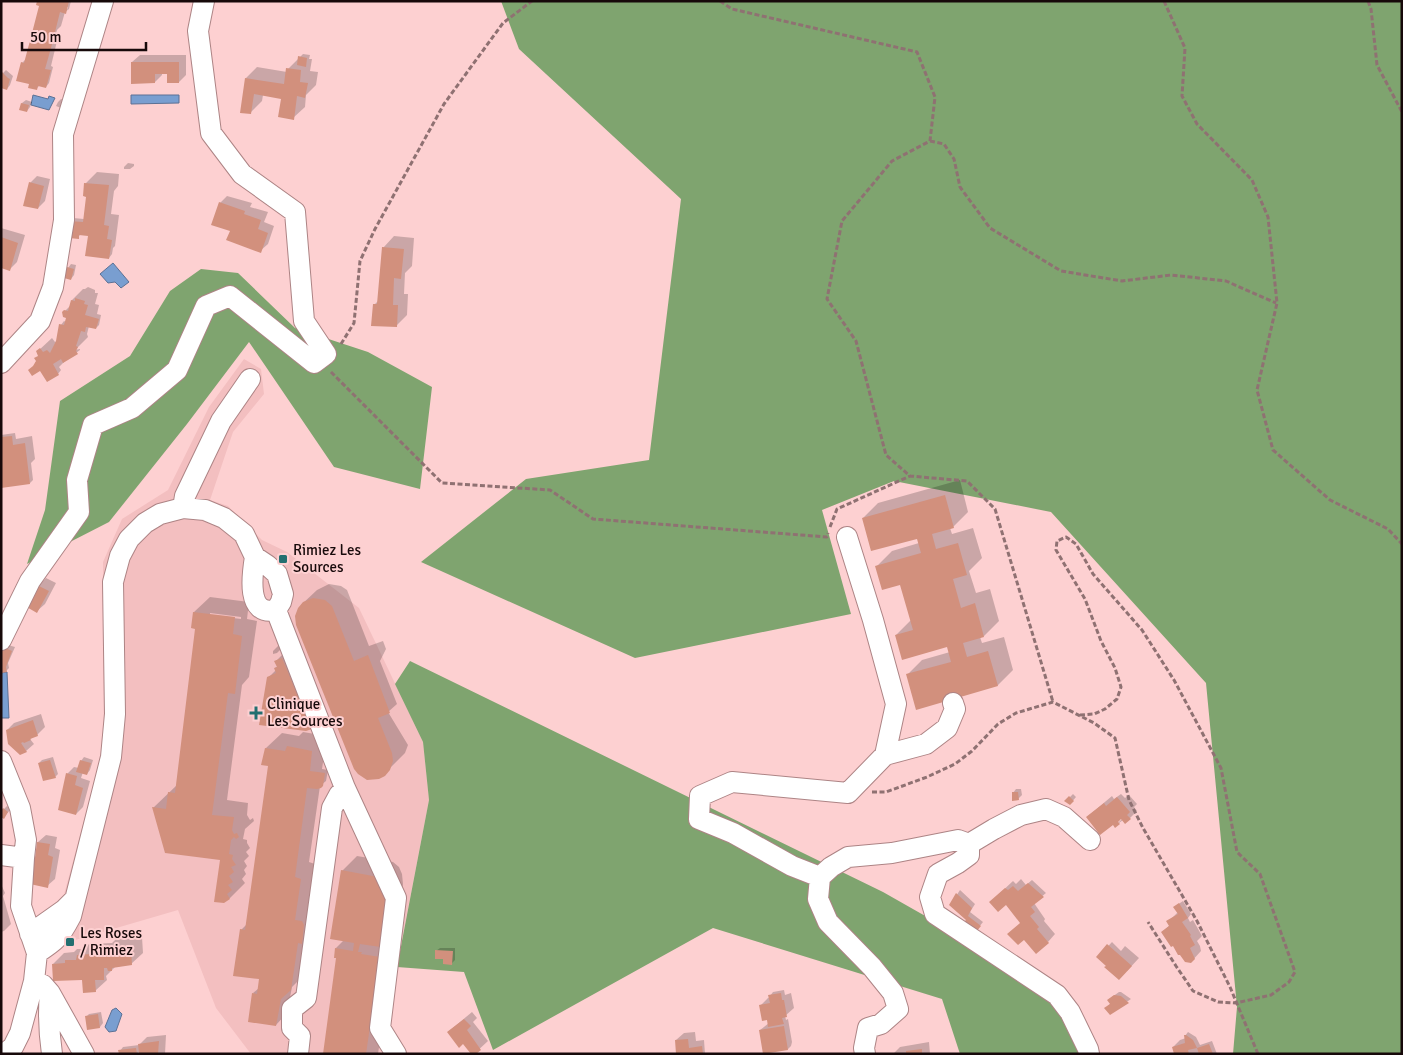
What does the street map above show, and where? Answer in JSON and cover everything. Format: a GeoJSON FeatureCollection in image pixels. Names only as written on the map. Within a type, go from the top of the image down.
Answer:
{"type":"FeatureCollection","features":[{"type":"Feature","properties":{"kind":"street"},"geometry":{"type":"LineString","coordinates":[[1,363],[40,321],[53,287],[64,220],[63,134],[103,1]]}},
{"type":"Feature","properties":{"kind":"street"},"geometry":{"type":"LineString","coordinates":[[204,1],[198,31],[211,133],[242,174],[295,212],[304,321],[320,358]]}},
{"type":"Feature","properties":{"kind":"street"},"geometry":{"type":"LineString","coordinates":[[1,640],[30,581],[79,512],[77,480],[93,425],[132,408],[177,370],[206,306],[230,296],[320,358]]}},
{"type":"Feature","properties":{"kind":"street"},"geometry":{"type":"LineString","coordinates":[[183,508],[185,496],[221,421],[250,379]]}},
{"type":"Feature","properties":{"kind":"street"},"geometry":{"type":"LineString","coordinates":[[37,953],[56,941],[71,916],[111,757],[115,714],[113,582],[120,556],[129,539],[145,522],[160,514],[183,508],[205,510],[224,518],[244,534],[255,557],[276,574],[283,594],[276,610],[264,610],[257,606],[252,590],[252,573],[255,557]]}},
{"type":"Feature","properties":{"kind":"street"},"geometry":{"type":"LineString","coordinates":[[847,537],[873,620],[896,704],[885,755]]}},
{"type":"Feature","properties":{"kind":"street"},"geometry":{"type":"LineString","coordinates":[[276,610],[345,788],[396,898],[380,1028],[396,1054]]}},
{"type":"Feature","properties":{"kind":"street"},"geometry":{"type":"LineString","coordinates":[[820,877],[792,866],[733,832],[699,819],[700,796],[732,782],[848,793],[885,755],[926,744],[947,728],[955,709],[952,703]]}},
{"type":"Feature","properties":{"kind":"street"},"geometry":{"type":"LineString","coordinates":[[1,761],[20,808],[26,840],[21,906],[37,953],[34,981],[20,1033],[13,1047],[4,1054]]}},
{"type":"Feature","properties":{"kind":"street"},"geometry":{"type":"LineString","coordinates":[[298,1054],[300,1036],[292,1028],[292,1009],[306,998],[332,808],[345,788]]}},
{"type":"Feature","properties":{"kind":"street"},"geometry":{"type":"LineString","coordinates":[[969,844],[1021,815],[1046,809],[1064,817],[1090,840]]}},
{"type":"Feature","properties":{"kind":"street"},"geometry":{"type":"LineString","coordinates":[[865,1054],[864,1048],[868,1028],[880,1024],[898,1009],[893,993],[872,967],[828,922],[818,899],[820,877],[832,866],[848,856],[892,853],[958,840],[969,844]]}},
{"type":"Feature","properties":{"kind":"street"},"geometry":{"type":"LineString","coordinates":[[969,844],[969,855],[938,874],[930,897],[935,914],[1057,996],[1070,1012],[1088,1048],[1089,1054]]}},
{"type":"Feature","properties":{"kind":"street"},"geometry":{"type":"LineString","coordinates":[[1,855],[24,858]]}},
{"type":"Feature","properties":{"kind":"street"},"geometry":{"type":"LineString","coordinates":[[30,934],[76,899]]}},
{"type":"Feature","properties":{"kind":"street"},"geometry":{"type":"LineString","coordinates":[[34,981],[43,985],[50,993],[84,1054]]}},
{"type":"Feature","properties":{"kind":"street"},"geometry":{"type":"LineString","coordinates":[[50,993],[48,1027],[52,1054]]}},
{"type":"Feature","properties":{"kind":"path"},"geometry":{"type":"LineString","coordinates":[[532,1],[503,24],[444,104],[375,229],[360,261],[354,323],[339,348],[320,358],[331,372],[442,483],[550,490],[593,519],[827,537],[837,509],[910,476],[966,480],[994,509],[1053,702]]}},
{"type":"Feature","properties":{"kind":"path"},"geometry":{"type":"LineString","coordinates":[[720,1],[732,9],[917,52],[935,97],[930,141]]}},
{"type":"Feature","properties":{"kind":"path"},"geometry":{"type":"LineString","coordinates":[[1164,1],[1186,48],[1182,96],[1197,124],[1252,180],[1268,217],[1277,303],[1257,390],[1273,450],[1330,500],[1388,529],[1402,544]]}},
{"type":"Feature","properties":{"kind":"path"},"geometry":{"type":"LineString","coordinates":[[1368,1],[1371,9],[1377,65],[1402,112]]}},
{"type":"Feature","properties":{"kind":"path"},"geometry":{"type":"LineString","coordinates":[[910,476],[886,455],[856,341],[827,299],[842,221],[892,161],[930,141],[944,144],[954,160],[960,187],[990,228],[1061,271],[1122,281],[1171,276],[1226,281],[1277,303]]}},
{"type":"Feature","properties":{"kind":"path"},"geometry":{"type":"LineString","coordinates":[[1080,715],[1094,714],[1105,709],[1116,699],[1121,687],[1115,668],[1101,641],[1085,599],[1056,550],[1057,541],[1066,537],[1076,544],[1093,574],[1142,630],[1174,680],[1221,768],[1236,852],[1260,874],[1295,972],[1289,982],[1271,995],[1236,1003],[1218,1002],[1193,991],[1148,922]]}},
{"type":"Feature","properties":{"kind":"path"},"geometry":{"type":"LineString","coordinates":[[848,793],[886,792],[927,777],[955,764],[972,751],[998,724],[1016,713],[1053,702],[1094,723],[1115,738],[1129,800],[1143,828],[1197,921],[1258,1054]]}},
{"type":"Feature","properties":{"kind":"shaded area","name":"Clinique Les Sources"},"geometry":{"type":"Polygon","coordinates":[[[244,359],[261,369],[264,394],[233,432],[210,500],[228,506],[262,540],[287,552],[359,608],[423,742],[429,800],[380,1054],[251,1054],[216,1008],[178,910],[65,943],[62,902],[104,747],[103,562],[122,519],[168,490],[209,407],[244,359]]]}},
{"type":"Feature","properties":{"kind":"green space"},"geometry":{"type":"Polygon","coordinates":[[[501,1],[1402,1],[1402,1054],[1233,1054],[1237,1007],[1206,683],[1051,512],[894,481],[822,510],[851,614],[635,658],[421,562],[526,479],[649,460],[681,199],[519,49],[501,1]]]}},
{"type":"Feature","properties":{"kind":"green space"},"geometry":{"type":"Polygon","coordinates":[[[201,269],[238,273],[295,328],[368,352],[432,387],[420,489],[334,467],[249,342],[109,522],[27,564],[45,510],[60,401],[130,356],[170,291],[201,269]]]}},
{"type":"Feature","properties":{"kind":"green space"},"geometry":{"type":"Polygon","coordinates":[[[410,661],[883,892],[927,917],[1068,1012],[1080,1054],[960,1054],[942,999],[713,928],[493,1050],[464,972],[397,967],[429,800],[423,742],[395,684],[410,661]]]}},
{"type":"Feature","properties":{"kind":"water"},"geometry":{"type":"Polygon","coordinates":[[[33,95],[48,99],[49,96],[55,98],[49,110],[31,105],[33,95]]]}},
{"type":"Feature","properties":{"kind":"water"},"geometry":{"type":"Polygon","coordinates":[[[131,95],[179,95],[179,103],[131,104],[131,95]]]}},
{"type":"Feature","properties":{"kind":"water"},"geometry":{"type":"Polygon","coordinates":[[[113,263],[129,282],[121,288],[115,282],[108,283],[100,274],[113,263]]]}},
{"type":"Feature","properties":{"kind":"water"},"geometry":{"type":"Polygon","coordinates":[[[7,672],[9,718],[1,718],[1,673],[7,672]]]}},
{"type":"Feature","properties":{"kind":"water"},"geometry":{"type":"Polygon","coordinates":[[[116,1008],[122,1014],[116,1031],[109,1032],[105,1027],[112,1010],[116,1008]]]}},
{"type":"Feature","properties":{"kind":"building"},"geometry":{"type":"Polygon","coordinates":[[[37,1],[69,1],[66,14],[60,12],[45,69],[51,70],[46,88],[38,86],[37,90],[28,88],[29,84],[16,81],[21,62],[24,63],[31,37],[43,41],[44,37],[32,33],[39,6],[36,5],[37,1]]]}},
{"type":"Feature","properties":{"kind":"building"},"geometry":{"type":"Polygon","coordinates":[[[298,56],[307,58],[306,67],[297,65],[298,56]]]}},
{"type":"Feature","properties":{"kind":"building"},"geometry":{"type":"Polygon","coordinates":[[[131,62],[179,62],[179,83],[167,83],[167,74],[155,74],[155,83],[131,84],[131,62]]]}},
{"type":"Feature","properties":{"kind":"building"},"geometry":{"type":"Polygon","coordinates":[[[286,68],[301,70],[300,82],[308,83],[305,98],[297,96],[294,120],[278,117],[281,99],[254,94],[251,114],[240,113],[245,78],[284,84],[286,68]]]}},
{"type":"Feature","properties":{"kind":"building"},"geometry":{"type":"Polygon","coordinates":[[[2,72],[10,79],[7,90],[1,88],[2,72]]]}},
{"type":"Feature","properties":{"kind":"building"},"geometry":{"type":"Polygon","coordinates":[[[21,103],[29,105],[27,112],[19,110],[21,103]]]}},
{"type":"Feature","properties":{"kind":"building"},"geometry":{"type":"Polygon","coordinates":[[[29,182],[44,186],[38,209],[23,206],[29,182]]]}},
{"type":"Feature","properties":{"kind":"building"},"geometry":{"type":"Polygon","coordinates":[[[84,183],[109,185],[104,225],[109,226],[107,239],[112,240],[109,259],[85,256],[88,236],[79,235],[79,239],[69,238],[69,221],[83,222],[86,197],[83,196],[84,183]]]}},
{"type":"Feature","properties":{"kind":"building"},"geometry":{"type":"Polygon","coordinates":[[[219,202],[245,211],[244,214],[261,220],[258,229],[268,233],[261,253],[226,240],[230,231],[211,225],[219,202]]]}},
{"type":"Feature","properties":{"kind":"building"},"geometry":{"type":"Polygon","coordinates":[[[1,237],[18,243],[10,271],[1,268],[1,237]]]}},
{"type":"Feature","properties":{"kind":"building"},"geometry":{"type":"Polygon","coordinates":[[[382,247],[404,249],[401,279],[394,278],[393,305],[398,305],[397,327],[371,326],[373,304],[377,304],[382,247]]]}},
{"type":"Feature","properties":{"kind":"building"},"geometry":{"type":"Polygon","coordinates":[[[67,267],[74,269],[71,280],[64,278],[67,267]]]}},
{"type":"Feature","properties":{"kind":"building"},"geometry":{"type":"Polygon","coordinates":[[[75,298],[85,301],[84,304],[88,305],[85,315],[99,319],[96,329],[86,327],[85,332],[81,331],[76,346],[78,347],[76,351],[78,354],[63,363],[61,359],[53,364],[59,375],[47,382],[40,371],[32,376],[28,370],[36,361],[34,358],[38,356],[36,351],[40,348],[43,352],[47,350],[50,353],[56,341],[59,324],[64,325],[66,318],[63,317],[62,312],[64,310],[68,311],[71,300],[75,301],[75,298]]]}},
{"type":"Feature","properties":{"kind":"building"},"geometry":{"type":"Polygon","coordinates":[[[12,436],[13,445],[25,443],[30,484],[1,488],[1,437],[12,436]]]}},
{"type":"Feature","properties":{"kind":"building"},"geometry":{"type":"Polygon","coordinates":[[[945,495],[954,528],[932,534],[936,549],[958,543],[967,575],[953,579],[961,608],[975,603],[984,637],[963,643],[967,657],[988,651],[998,686],[916,710],[906,674],[951,662],[947,647],[902,660],[895,635],[913,630],[900,585],[882,590],[875,566],[921,553],[917,539],[871,551],[862,518],[945,495]]]}},
{"type":"Feature","properties":{"kind":"building"},"geometry":{"type":"Polygon","coordinates":[[[37,585],[49,591],[37,613],[25,606],[37,585]]]}},
{"type":"Feature","properties":{"kind":"building"},"geometry":{"type":"Polygon","coordinates":[[[313,598],[325,600],[332,606],[354,661],[368,655],[390,713],[378,718],[392,753],[393,761],[390,770],[379,779],[367,780],[354,769],[296,625],[295,616],[298,608],[303,602],[313,598]]]}},
{"type":"Feature","properties":{"kind":"building"},"geometry":{"type":"Polygon","coordinates":[[[193,612],[235,617],[233,634],[242,636],[235,694],[228,693],[212,815],[234,817],[232,830],[239,837],[236,839],[234,837],[231,840],[229,854],[233,855],[232,859],[236,865],[231,867],[234,872],[229,876],[233,882],[228,885],[232,890],[227,894],[230,899],[224,903],[214,902],[220,860],[165,853],[152,807],[166,809],[168,792],[175,793],[195,629],[191,628],[193,612]]]}},
{"type":"Feature","properties":{"kind":"building"},"geometry":{"type":"Polygon","coordinates":[[[3,647],[12,651],[6,667],[7,672],[1,673],[1,652],[3,647]]]}},
{"type":"Feature","properties":{"kind":"building"},"geometry":{"type":"Polygon","coordinates":[[[282,658],[312,729],[306,731],[259,725],[267,677],[276,673],[274,668],[277,667],[274,661],[282,658]]]}},
{"type":"Feature","properties":{"kind":"building"},"geometry":{"type":"Polygon","coordinates":[[[33,720],[38,736],[21,743],[27,752],[20,755],[8,744],[6,730],[33,720]]]}},
{"type":"Feature","properties":{"kind":"building"},"geometry":{"type":"Polygon","coordinates":[[[287,746],[312,751],[310,771],[325,773],[321,788],[307,788],[295,877],[301,879],[295,920],[302,921],[304,925],[302,944],[298,943],[291,990],[281,999],[276,1026],[248,1022],[252,993],[257,994],[259,979],[233,976],[240,929],[245,930],[268,766],[261,765],[265,748],[285,751],[287,746]]]}},
{"type":"Feature","properties":{"kind":"building"},"geometry":{"type":"Polygon","coordinates":[[[50,760],[56,778],[43,781],[38,763],[50,760]]]}},
{"type":"Feature","properties":{"kind":"building"},"geometry":{"type":"Polygon","coordinates":[[[80,760],[91,763],[87,775],[76,772],[80,760]]]}},
{"type":"Feature","properties":{"kind":"building"},"geometry":{"type":"Polygon","coordinates":[[[66,773],[77,776],[75,785],[83,788],[76,815],[58,810],[66,773]]]}},
{"type":"Feature","properties":{"kind":"building"},"geometry":{"type":"Polygon","coordinates":[[[1012,792],[1018,792],[1019,800],[1012,801],[1012,792]]]}},
{"type":"Feature","properties":{"kind":"building"},"geometry":{"type":"Polygon","coordinates":[[[1069,796],[1074,801],[1070,805],[1064,801],[1069,796]]]}},
{"type":"Feature","properties":{"kind":"building"},"geometry":{"type":"Polygon","coordinates":[[[1117,797],[1130,812],[1127,815],[1131,819],[1125,824],[1121,819],[1118,822],[1120,824],[1115,828],[1113,825],[1100,835],[1086,817],[1104,803],[1106,806],[1117,797]]]}},
{"type":"Feature","properties":{"kind":"building"},"geometry":{"type":"Polygon","coordinates":[[[3,808],[8,812],[4,819],[1,817],[3,808]]]}},
{"type":"Feature","properties":{"kind":"building"},"geometry":{"type":"Polygon","coordinates":[[[37,842],[50,844],[48,855],[53,857],[48,888],[30,884],[32,858],[35,858],[37,842]]]}},
{"type":"Feature","properties":{"kind":"building"},"geometry":{"type":"Polygon","coordinates":[[[341,870],[378,877],[388,890],[381,947],[360,944],[358,952],[380,957],[366,1054],[323,1054],[336,958],[334,958],[335,948],[353,951],[354,943],[330,939],[341,870]]]}},
{"type":"Feature","properties":{"kind":"building"},"geometry":{"type":"Polygon","coordinates":[[[1028,883],[1044,897],[1031,907],[1035,912],[1030,916],[1039,927],[1037,929],[1049,943],[1036,954],[1024,940],[1018,945],[1007,934],[1020,923],[1006,905],[998,912],[989,902],[1005,888],[1008,890],[1013,886],[1018,891],[1028,883]]]}},
{"type":"Feature","properties":{"kind":"building"},"geometry":{"type":"Polygon","coordinates":[[[956,893],[972,908],[968,916],[981,926],[976,932],[949,905],[956,893]]]}},
{"type":"Feature","properties":{"kind":"building"},"geometry":{"type":"Polygon","coordinates":[[[1179,903],[1188,918],[1182,922],[1195,945],[1190,948],[1195,959],[1191,963],[1185,962],[1178,955],[1161,932],[1169,926],[1166,921],[1178,914],[1173,907],[1179,903]]]}},
{"type":"Feature","properties":{"kind":"building"},"geometry":{"type":"Polygon","coordinates":[[[1107,944],[1132,966],[1119,980],[1096,957],[1107,944]]]}},
{"type":"Feature","properties":{"kind":"building"},"geometry":{"type":"Polygon","coordinates":[[[131,948],[132,965],[112,968],[112,971],[104,968],[104,980],[95,980],[96,992],[83,993],[82,980],[53,981],[52,964],[65,963],[65,960],[76,960],[77,955],[105,953],[105,949],[131,948]]]}},
{"type":"Feature","properties":{"kind":"building"},"geometry":{"type":"Polygon","coordinates":[[[435,950],[453,951],[452,965],[443,964],[443,959],[435,959],[435,950]]]}},
{"type":"Feature","properties":{"kind":"building"},"geometry":{"type":"Polygon","coordinates":[[[781,993],[787,1017],[782,1018],[784,1024],[768,1027],[767,1020],[762,1021],[759,1005],[770,1003],[768,995],[781,993]]]}},
{"type":"Feature","properties":{"kind":"building"},"geometry":{"type":"Polygon","coordinates":[[[1114,995],[1121,996],[1129,1003],[1110,1015],[1104,1008],[1110,1004],[1107,1000],[1114,995]]]}},
{"type":"Feature","properties":{"kind":"building"},"geometry":{"type":"Polygon","coordinates":[[[98,1014],[100,1028],[87,1030],[85,1016],[98,1014]]]}},
{"type":"Feature","properties":{"kind":"building"},"geometry":{"type":"Polygon","coordinates":[[[464,1019],[471,1026],[467,1030],[481,1050],[476,1054],[471,1054],[463,1044],[459,1048],[447,1032],[464,1019]]]}},
{"type":"Feature","properties":{"kind":"building"},"geometry":{"type":"Polygon","coordinates":[[[784,1026],[788,1050],[763,1054],[759,1030],[784,1026]]]}},
{"type":"Feature","properties":{"kind":"building"},"geometry":{"type":"Polygon","coordinates":[[[1184,1035],[1193,1040],[1197,1048],[1188,1050],[1189,1054],[1174,1054],[1172,1047],[1185,1043],[1184,1035]]]}},
{"type":"Feature","properties":{"kind":"building"},"geometry":{"type":"Polygon","coordinates":[[[688,1039],[689,1048],[702,1046],[703,1054],[676,1054],[675,1040],[688,1039]]]}},
{"type":"Feature","properties":{"kind":"building"},"geometry":{"type":"Polygon","coordinates":[[[159,1041],[158,1054],[139,1053],[138,1044],[159,1041]]]}},
{"type":"Feature","properties":{"kind":"building"},"geometry":{"type":"Polygon","coordinates":[[[1209,1044],[1213,1054],[1199,1054],[1197,1048],[1209,1044]]]}},
{"type":"Feature","properties":{"kind":"building"},"geometry":{"type":"Polygon","coordinates":[[[136,1048],[137,1054],[119,1054],[118,1050],[136,1048]]]}},
{"type":"Feature","properties":{"kind":"building"},"geometry":{"type":"Polygon","coordinates":[[[922,1049],[922,1054],[906,1054],[906,1051],[922,1049]]]}},
{"type":"Feature","properties":{"kind":"place","name":"Rimiez Les Sources"},"geometry":{"type":"Point","coordinates":[283,559]}},
{"type":"Feature","properties":{"kind":"place","name":"Clinique Les Sources"},"geometry":{"type":"Point","coordinates":[256,713]}},
{"type":"Feature","properties":{"kind":"place","name":"Les Roses / Rimiez"},"geometry":{"type":"Point","coordinates":[70,942]}}]}
